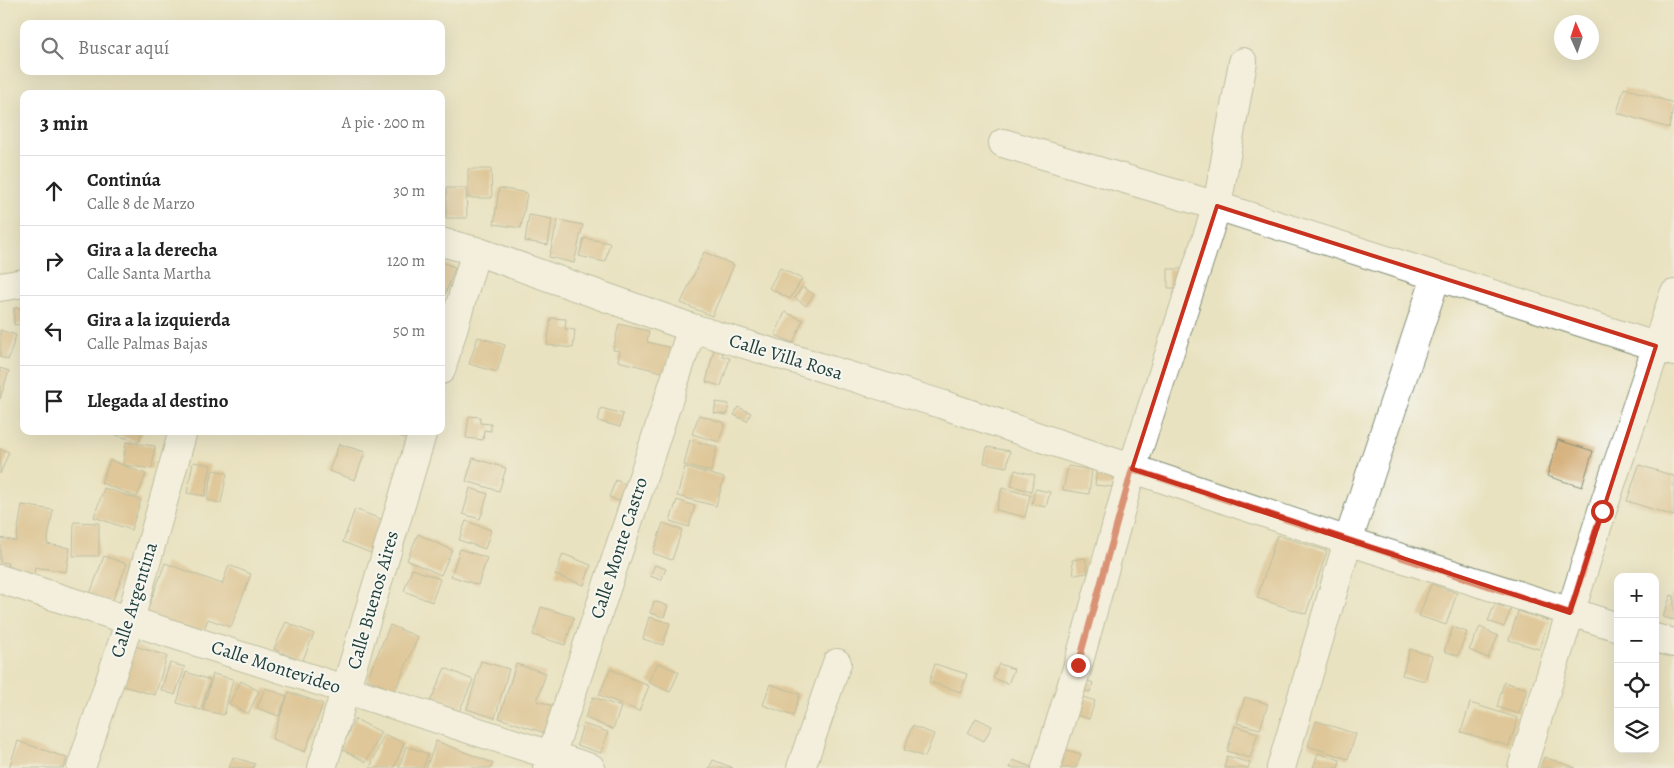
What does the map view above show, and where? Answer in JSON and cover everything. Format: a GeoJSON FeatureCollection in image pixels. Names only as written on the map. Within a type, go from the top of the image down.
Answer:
{"type":"FeatureCollection","features":[{"type":"Feature","properties":{"kind":"street"},"geometry":{"type":"LineString","coordinates":[[1046,768],[1078,665],[1132,469],[1217,206],[1243,62]]}},
{"type":"Feature","properties":{"kind":"street"},"geometry":{"type":"LineString","coordinates":[[1003,143],[1217,206],[1665,349]]}},
{"type":"Feature","properties":{"kind":"street","name":"Calle Villa Rosa"},"geometry":{"type":"LineString","coordinates":[[445,243],[476,251],[692,328],[941,404],[1348,542],[1614,626]]}},
{"type":"Feature","properties":{"kind":"street"},"geometry":{"type":"LineString","coordinates":[[445,356],[476,251]]}},
{"type":"Feature","properties":{"kind":"street"},"geometry":{"type":"LineString","coordinates":[[1281,768],[1348,542],[1436,277]]}},
{"type":"Feature","properties":{"kind":"street"},"geometry":{"type":"LineString","coordinates":[[0,287],[20,284]]}},
{"type":"Feature","properties":{"kind":"street"},"geometry":{"type":"LineString","coordinates":[[1522,768],[1570,613],[1665,349],[1674,294]]}},
{"type":"Feature","properties":{"kind":"street","name":"Calle Monte Castro"},"geometry":{"type":"LineString","coordinates":[[549,761],[692,328]]}},
{"type":"Feature","properties":{"kind":"street","name":"Calle Argentina"},"geometry":{"type":"LineString","coordinates":[[81,768],[130,620],[182,435]]}},
{"type":"Feature","properties":{"kind":"street","name":"Calle Buenos Aires"},"geometry":{"type":"LineString","coordinates":[[322,768],[422,435]]}},
{"type":"Feature","properties":{"kind":"street","name":"Calle Montevideo"},"geometry":{"type":"LineString","coordinates":[[0,579],[347,689],[549,761],[591,768]]}},
{"type":"Feature","properties":{"kind":"street"},"geometry":{"type":"LineString","coordinates":[[1659,639],[1674,643]]}},
{"type":"Feature","properties":{"kind":"street"},"geometry":{"type":"LineString","coordinates":[[801,768],[837,663]]}},
{"type":"Feature","properties":{"kind":"highlighted area"},"geometry":{"type":"Polygon","coordinates":[[[1217,206],[1656,346],[1570,613],[1132,469],[1217,206]]]}},
{"type":"Feature","properties":{"kind":"building"},"geometry":{"type":"Polygon","coordinates":[[[1624,88],[1674,103],[1669,128],[1617,113],[1624,88]]]}},
{"type":"Feature","properties":{"kind":"building"},"geometry":{"type":"Polygon","coordinates":[[[468,169],[491,169],[492,198],[468,198],[468,169]]]}},
{"type":"Feature","properties":{"kind":"building"},"geometry":{"type":"Polygon","coordinates":[[[446,188],[466,188],[467,218],[446,218],[446,188]]]}},
{"type":"Feature","properties":{"kind":"building"},"geometry":{"type":"Polygon","coordinates":[[[499,188],[527,193],[521,228],[494,224],[499,188]]]}},
{"type":"Feature","properties":{"kind":"building"},"geometry":{"type":"Polygon","coordinates":[[[529,215],[552,219],[548,245],[525,241],[529,215]]]}},
{"type":"Feature","properties":{"kind":"building"},"geometry":{"type":"Polygon","coordinates":[[[558,220],[583,225],[574,263],[549,257],[558,220]]]}},
{"type":"Feature","properties":{"kind":"building"},"geometry":{"type":"Polygon","coordinates":[[[584,238],[610,243],[605,262],[579,256],[584,238]]]}},
{"type":"Feature","properties":{"kind":"building"},"geometry":{"type":"Polygon","coordinates":[[[704,252],[734,265],[712,316],[681,303],[704,252]]]}},
{"type":"Feature","properties":{"kind":"building"},"geometry":{"type":"Polygon","coordinates":[[[445,263],[455,267],[445,295],[445,263]]]}},
{"type":"Feature","properties":{"kind":"building"},"geometry":{"type":"Polygon","coordinates":[[[780,268],[802,279],[790,299],[769,288],[780,268]]]}},
{"type":"Feature","properties":{"kind":"building"},"geometry":{"type":"Polygon","coordinates":[[[1168,269],[1182,269],[1182,288],[1168,288],[1168,269]]]}},
{"type":"Feature","properties":{"kind":"building"},"geometry":{"type":"Polygon","coordinates":[[[802,287],[814,294],[806,306],[795,298],[802,287]]]}},
{"type":"Feature","properties":{"kind":"building"},"geometry":{"type":"Polygon","coordinates":[[[14,308],[20,308],[20,324],[14,325],[14,308]]]}},
{"type":"Feature","properties":{"kind":"building"},"geometry":{"type":"Polygon","coordinates":[[[785,312],[803,320],[793,343],[775,335],[785,312]]]}},
{"type":"Feature","properties":{"kind":"building"},"geometry":{"type":"Polygon","coordinates":[[[551,318],[566,319],[565,329],[575,330],[573,348],[547,345],[551,318]]]}},
{"type":"Feature","properties":{"kind":"building"},"geometry":{"type":"Polygon","coordinates":[[[619,324],[649,331],[647,342],[672,348],[666,373],[618,361],[620,351],[613,350],[619,324]]]}},
{"type":"Feature","properties":{"kind":"building"},"geometry":{"type":"Polygon","coordinates":[[[0,330],[16,335],[8,360],[0,357],[0,330]]]}},
{"type":"Feature","properties":{"kind":"building"},"geometry":{"type":"Polygon","coordinates":[[[478,337],[505,345],[497,372],[469,364],[478,337]]]}},
{"type":"Feature","properties":{"kind":"building"},"geometry":{"type":"Polygon","coordinates":[[[715,346],[724,349],[722,356],[730,358],[721,386],[706,382],[715,346]]]}},
{"type":"Feature","properties":{"kind":"building"},"geometry":{"type":"Polygon","coordinates":[[[0,368],[9,371],[0,399],[0,368]]]}},
{"type":"Feature","properties":{"kind":"building"},"geometry":{"type":"Polygon","coordinates":[[[716,402],[729,404],[727,415],[714,413],[716,402]]]}},
{"type":"Feature","properties":{"kind":"building"},"geometry":{"type":"Polygon","coordinates":[[[738,407],[751,413],[747,421],[734,415],[738,407]]]}},
{"type":"Feature","properties":{"kind":"building"},"geometry":{"type":"Polygon","coordinates":[[[601,408],[623,414],[620,427],[598,421],[601,408]]]}},
{"type":"Feature","properties":{"kind":"building"},"geometry":{"type":"Polygon","coordinates":[[[699,415],[725,423],[719,442],[692,434],[699,415]]]}},
{"type":"Feature","properties":{"kind":"building"},"geometry":{"type":"Polygon","coordinates":[[[469,416],[480,417],[480,423],[491,424],[491,431],[484,430],[483,440],[466,438],[469,416]]]}},
{"type":"Feature","properties":{"kind":"building"},"geometry":{"type":"Polygon","coordinates":[[[117,435],[141,435],[139,442],[117,435]]]}},
{"type":"Feature","properties":{"kind":"building"},"geometry":{"type":"Polygon","coordinates":[[[398,435],[409,435],[408,439],[398,435]]]}},
{"type":"Feature","properties":{"kind":"building"},"geometry":{"type":"Polygon","coordinates":[[[690,440],[717,447],[711,472],[684,465],[690,440]]]}},
{"type":"Feature","properties":{"kind":"building"},"geometry":{"type":"Polygon","coordinates":[[[1558,440],[1593,451],[1582,487],[1547,476],[1558,440]]]}},
{"type":"Feature","properties":{"kind":"building"},"geometry":{"type":"Polygon","coordinates":[[[126,442],[155,446],[152,469],[123,465],[126,442]]]}},
{"type":"Feature","properties":{"kind":"building"},"geometry":{"type":"Polygon","coordinates":[[[339,444],[365,452],[355,480],[329,471],[339,444]]]}},
{"type":"Feature","properties":{"kind":"building"},"geometry":{"type":"Polygon","coordinates":[[[987,447],[1010,451],[1007,467],[984,463],[987,447]]]}},
{"type":"Feature","properties":{"kind":"building"},"geometry":{"type":"Polygon","coordinates":[[[0,449],[9,452],[0,474],[0,449]]]}},
{"type":"Feature","properties":{"kind":"building"},"geometry":{"type":"Polygon","coordinates":[[[473,458],[506,468],[499,491],[466,481],[473,458]]]}},
{"type":"Feature","properties":{"kind":"building"},"geometry":{"type":"Polygon","coordinates":[[[110,460],[146,474],[137,497],[101,483],[110,460]]]}},
{"type":"Feature","properties":{"kind":"building"},"geometry":{"type":"Polygon","coordinates":[[[193,462],[211,465],[205,496],[187,493],[193,462]]]}},
{"type":"Feature","properties":{"kind":"building"},"geometry":{"type":"Polygon","coordinates":[[[1639,465],[1674,476],[1674,516],[1627,501],[1639,465]]]}},
{"type":"Feature","properties":{"kind":"building"},"geometry":{"type":"Polygon","coordinates":[[[1068,466],[1092,470],[1089,494],[1063,490],[1068,466]]]}},
{"type":"Feature","properties":{"kind":"building"},"geometry":{"type":"Polygon","coordinates":[[[685,467],[724,478],[716,506],[677,496],[685,467]]]}},
{"type":"Feature","properties":{"kind":"building"},"geometry":{"type":"Polygon","coordinates":[[[1097,468],[1115,471],[1113,487],[1095,485],[1097,468]]]}},
{"type":"Feature","properties":{"kind":"building"},"geometry":{"type":"Polygon","coordinates":[[[213,470],[227,473],[221,503],[207,500],[213,470]]]}},
{"type":"Feature","properties":{"kind":"building"},"geometry":{"type":"Polygon","coordinates":[[[1015,470],[1035,475],[1031,491],[1011,486],[1015,470]]]}},
{"type":"Feature","properties":{"kind":"building"},"geometry":{"type":"Polygon","coordinates":[[[616,480],[635,488],[628,505],[609,497],[616,480]]]}},
{"type":"Feature","properties":{"kind":"building"},"geometry":{"type":"Polygon","coordinates":[[[104,488],[141,500],[131,530],[94,517],[104,488]]]}},
{"type":"Feature","properties":{"kind":"building"},"geometry":{"type":"Polygon","coordinates":[[[470,488],[488,494],[480,519],[463,514],[470,488]]]}},
{"type":"Feature","properties":{"kind":"building"},"geometry":{"type":"Polygon","coordinates":[[[1002,488],[1030,495],[1025,517],[996,510],[1002,488]]]}},
{"type":"Feature","properties":{"kind":"building"},"geometry":{"type":"Polygon","coordinates":[[[1035,489],[1050,492],[1046,507],[1032,504],[1035,489]]]}},
{"type":"Feature","properties":{"kind":"building"},"geometry":{"type":"Polygon","coordinates":[[[677,500],[695,506],[689,527],[670,521],[677,500]]]}},
{"type":"Feature","properties":{"kind":"building"},"geometry":{"type":"Polygon","coordinates":[[[22,505],[53,510],[47,544],[70,548],[66,572],[35,567],[34,577],[7,572],[8,563],[0,562],[0,538],[16,541],[22,505]]]}},
{"type":"Feature","properties":{"kind":"building"},"geometry":{"type":"Polygon","coordinates":[[[355,509],[383,520],[371,553],[343,542],[355,509]]]}},
{"type":"Feature","properties":{"kind":"building"},"geometry":{"type":"Polygon","coordinates":[[[466,521],[491,530],[485,549],[459,540],[466,521]]]}},
{"type":"Feature","properties":{"kind":"building"},"geometry":{"type":"Polygon","coordinates":[[[74,522],[99,523],[99,556],[73,556],[74,522]]]}},
{"type":"Feature","properties":{"kind":"building"},"geometry":{"type":"Polygon","coordinates":[[[663,523],[682,530],[672,560],[653,553],[663,523]]]}},
{"type":"Feature","properties":{"kind":"building"},"geometry":{"type":"Polygon","coordinates":[[[418,534],[452,550],[441,575],[407,560],[418,534]]]}},
{"type":"Feature","properties":{"kind":"building"},"geometry":{"type":"Polygon","coordinates":[[[1277,535],[1327,551],[1306,614],[1257,598],[1277,535]]]}},
{"type":"Feature","properties":{"kind":"building"},"geometry":{"type":"Polygon","coordinates":[[[460,549],[487,558],[478,585],[451,576],[460,549]]]}},
{"type":"Feature","properties":{"kind":"building"},"geometry":{"type":"Polygon","coordinates":[[[563,554],[591,565],[584,585],[555,575],[563,554]]]}},
{"type":"Feature","properties":{"kind":"building"},"geometry":{"type":"Polygon","coordinates":[[[104,556],[127,564],[112,602],[90,594],[104,556]]]}},
{"type":"Feature","properties":{"kind":"building"},"geometry":{"type":"Polygon","coordinates":[[[1085,558],[1088,573],[1074,575],[1072,560],[1085,558]]]}},
{"type":"Feature","properties":{"kind":"building"},"geometry":{"type":"Polygon","coordinates":[[[165,563],[222,584],[229,565],[251,574],[231,627],[208,619],[201,637],[145,617],[165,563]]]}},
{"type":"Feature","properties":{"kind":"building"},"geometry":{"type":"Polygon","coordinates":[[[655,565],[666,569],[661,580],[650,576],[655,565]]]}},
{"type":"Feature","properties":{"kind":"building"},"geometry":{"type":"Polygon","coordinates":[[[412,569],[440,579],[432,602],[404,591],[412,569]]]}},
{"type":"Feature","properties":{"kind":"building"},"geometry":{"type":"Polygon","coordinates":[[[1431,584],[1457,593],[1446,625],[1419,616],[1431,584]]]}},
{"type":"Feature","properties":{"kind":"building"},"geometry":{"type":"Polygon","coordinates":[[[1671,595],[1674,596],[1674,620],[1663,617],[1671,595]]]}},
{"type":"Feature","properties":{"kind":"building"},"geometry":{"type":"Polygon","coordinates":[[[654,601],[668,606],[664,617],[650,613],[654,601]]]}},
{"type":"Feature","properties":{"kind":"building"},"geometry":{"type":"Polygon","coordinates":[[[1495,604],[1511,609],[1504,627],[1488,621],[1495,604]]]}},
{"type":"Feature","properties":{"kind":"building"},"geometry":{"type":"Polygon","coordinates":[[[541,607],[574,617],[565,645],[533,635],[541,607]]]}},
{"type":"Feature","properties":{"kind":"building"},"geometry":{"type":"Polygon","coordinates":[[[1518,611],[1548,621],[1539,649],[1509,640],[1518,611]]]}},
{"type":"Feature","properties":{"kind":"building"},"geometry":{"type":"Polygon","coordinates":[[[649,617],[670,623],[663,645],[643,639],[649,617]]]}},
{"type":"Feature","properties":{"kind":"building"},"geometry":{"type":"Polygon","coordinates":[[[286,622],[314,634],[302,662],[274,649],[286,622]]]}},
{"type":"Feature","properties":{"kind":"building"},"geometry":{"type":"Polygon","coordinates":[[[390,625],[418,637],[395,691],[367,679],[390,625]]]}},
{"type":"Feature","properties":{"kind":"building"},"geometry":{"type":"Polygon","coordinates":[[[1453,627],[1467,632],[1458,656],[1444,651],[1453,627]]]}},
{"type":"Feature","properties":{"kind":"building"},"geometry":{"type":"Polygon","coordinates":[[[1480,627],[1498,636],[1488,658],[1469,650],[1480,627]]]}},
{"type":"Feature","properties":{"kind":"building"},"geometry":{"type":"Polygon","coordinates":[[[135,646],[167,656],[155,695],[123,686],[135,646]]]}},
{"type":"Feature","properties":{"kind":"building"},"geometry":{"type":"Polygon","coordinates":[[[1410,649],[1432,656],[1425,681],[1402,675],[1410,649]]]}},
{"type":"Feature","properties":{"kind":"building"},"geometry":{"type":"Polygon","coordinates":[[[481,661],[509,669],[495,718],[467,709],[481,661]]]}},
{"type":"Feature","properties":{"kind":"building"},"geometry":{"type":"Polygon","coordinates":[[[170,663],[185,667],[175,695],[161,690],[170,663]]]}},
{"type":"Feature","properties":{"kind":"building"},"geometry":{"type":"Polygon","coordinates":[[[658,663],[679,672],[670,692],[648,682],[658,663]]]}},
{"type":"Feature","properties":{"kind":"building"},"geometry":{"type":"Polygon","coordinates":[[[516,664],[546,673],[537,701],[554,706],[545,733],[499,718],[516,664]]]}},
{"type":"Feature","properties":{"kind":"building"},"geometry":{"type":"Polygon","coordinates":[[[935,664],[967,674],[961,692],[929,682],[935,664]]]}},
{"type":"Feature","properties":{"kind":"building"},"geometry":{"type":"Polygon","coordinates":[[[999,664],[1014,669],[1008,684],[993,678],[999,664]]]}},
{"type":"Feature","properties":{"kind":"building"},"geometry":{"type":"Polygon","coordinates":[[[445,668],[473,680],[458,714],[430,702],[445,668]]]}},
{"type":"Feature","properties":{"kind":"building"},"geometry":{"type":"Polygon","coordinates":[[[610,669],[649,686],[639,711],[599,695],[610,669]]]}},
{"type":"Feature","properties":{"kind":"building"},"geometry":{"type":"Polygon","coordinates":[[[186,672],[210,680],[201,710],[177,703],[186,672]]]}},
{"type":"Feature","properties":{"kind":"building"},"geometry":{"type":"Polygon","coordinates":[[[213,674],[233,679],[224,715],[203,710],[213,674]]]}},
{"type":"Feature","properties":{"kind":"building"},"geometry":{"type":"Polygon","coordinates":[[[1083,679],[1093,683],[1090,692],[1080,689],[1083,679]]]}},
{"type":"Feature","properties":{"kind":"building"},"geometry":{"type":"Polygon","coordinates":[[[241,681],[259,691],[248,714],[229,704],[241,681]]]}},
{"type":"Feature","properties":{"kind":"building"},"geometry":{"type":"Polygon","coordinates":[[[1504,682],[1527,689],[1519,714],[1497,707],[1504,682]]]}},
{"type":"Feature","properties":{"kind":"building"},"geometry":{"type":"Polygon","coordinates":[[[770,684],[800,694],[793,716],[763,705],[770,684]]]}},
{"type":"Feature","properties":{"kind":"building"},"geometry":{"type":"Polygon","coordinates":[[[265,688],[287,696],[279,716],[257,708],[265,688]]]}},
{"type":"Feature","properties":{"kind":"building"},"geometry":{"type":"Polygon","coordinates":[[[289,692],[323,704],[305,752],[272,739],[289,692]]]}},
{"type":"Feature","properties":{"kind":"building"},"geometry":{"type":"Polygon","coordinates":[[[1077,695],[1095,701],[1089,719],[1071,713],[1077,695]]]}},
{"type":"Feature","properties":{"kind":"building"},"geometry":{"type":"Polygon","coordinates":[[[593,697],[621,707],[613,729],[585,718],[593,697]]]}},
{"type":"Feature","properties":{"kind":"building"},"geometry":{"type":"Polygon","coordinates":[[[1245,697],[1268,704],[1260,729],[1237,723],[1245,697]]]}},
{"type":"Feature","properties":{"kind":"building"},"geometry":{"type":"Polygon","coordinates":[[[1470,703],[1518,718],[1509,746],[1461,732],[1470,703]]]}},
{"type":"Feature","properties":{"kind":"building"},"geometry":{"type":"Polygon","coordinates":[[[976,718],[992,726],[984,741],[968,733],[976,718]]]}},
{"type":"Feature","properties":{"kind":"building"},"geometry":{"type":"Polygon","coordinates":[[[355,719],[381,732],[366,762],[341,749],[355,719]]]}},
{"type":"Feature","properties":{"kind":"building"},"geometry":{"type":"Polygon","coordinates":[[[1316,721],[1356,734],[1348,759],[1308,746],[1316,721]]]}},
{"type":"Feature","properties":{"kind":"building"},"geometry":{"type":"Polygon","coordinates":[[[583,724],[608,732],[601,753],[577,745],[583,724]]]}},
{"type":"Feature","properties":{"kind":"building"},"geometry":{"type":"Polygon","coordinates":[[[912,726],[934,734],[925,757],[904,750],[912,726]]]}},
{"type":"Feature","properties":{"kind":"building"},"geometry":{"type":"Polygon","coordinates":[[[1235,726],[1258,733],[1250,758],[1227,751],[1235,726]]]}},
{"type":"Feature","properties":{"kind":"building"},"geometry":{"type":"Polygon","coordinates":[[[384,734],[404,743],[394,768],[370,768],[384,734]]]}},
{"type":"Feature","properties":{"kind":"building"},"geometry":{"type":"Polygon","coordinates":[[[18,741],[67,758],[64,768],[9,768],[18,741]]]}},
{"type":"Feature","properties":{"kind":"building"},"geometry":{"type":"Polygon","coordinates":[[[436,741],[493,763],[491,768],[426,768],[436,741]]]}},
{"type":"Feature","properties":{"kind":"building"},"geometry":{"type":"Polygon","coordinates":[[[406,746],[428,754],[423,768],[399,768],[406,746]]]}},
{"type":"Feature","properties":{"kind":"building"},"geometry":{"type":"Polygon","coordinates":[[[1064,749],[1081,754],[1076,768],[1058,768],[1064,749]]]}},
{"type":"Feature","properties":{"kind":"building"},"geometry":{"type":"Polygon","coordinates":[[[1318,753],[1340,760],[1338,768],[1313,768],[1318,753]]]}},
{"type":"Feature","properties":{"kind":"building"},"geometry":{"type":"Polygon","coordinates":[[[1227,756],[1250,763],[1248,768],[1224,768],[1227,756]]]}},
{"type":"Feature","properties":{"kind":"building"},"geometry":{"type":"Polygon","coordinates":[[[233,757],[255,764],[253,768],[229,768],[233,757]]]}},
{"type":"Feature","properties":{"kind":"building"},"geometry":{"type":"Polygon","coordinates":[[[1544,757],[1576,768],[1540,768],[1544,757]]]}},
{"type":"Feature","properties":{"kind":"building"},"geometry":{"type":"Polygon","coordinates":[[[713,760],[733,768],[709,768],[713,760]]]}},
{"type":"Feature","properties":{"kind":"building"},"geometry":{"type":"Polygon","coordinates":[[[1013,760],[1034,768],[1010,768],[1013,760]]]}},
{"type":"Feature","properties":{"kind":"route"},"geometry":{"type":"LineString","coordinates":[[1078,665],[1132,469],[1348,542],[1570,613],[1602,511]]}}]}
